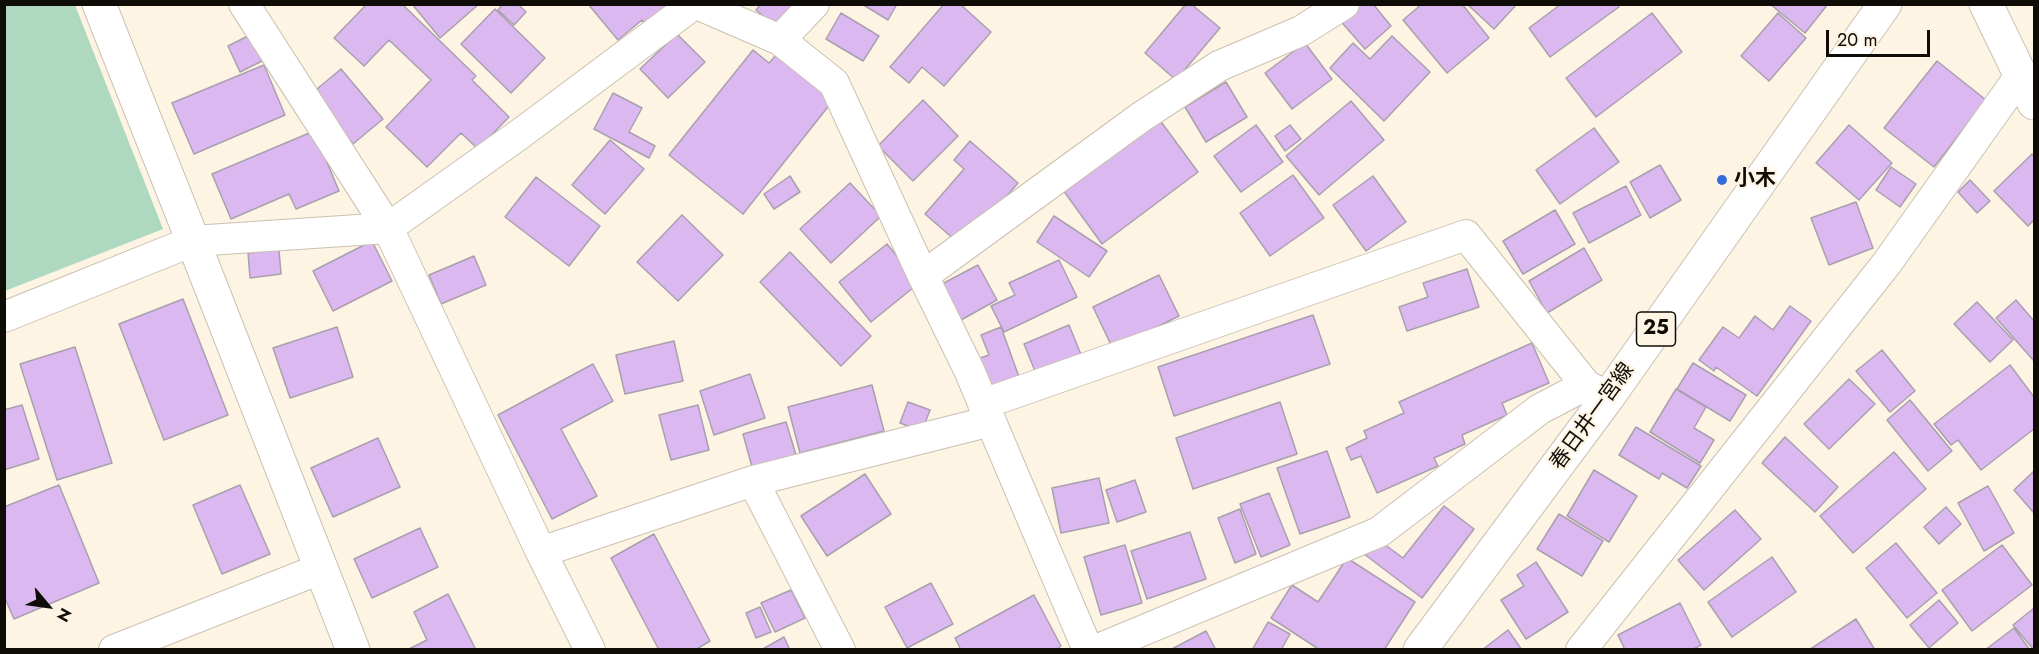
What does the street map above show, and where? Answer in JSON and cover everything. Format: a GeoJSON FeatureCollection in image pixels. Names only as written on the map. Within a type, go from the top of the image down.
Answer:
{"type":"FeatureCollection","features":[{"type":"Feature","properties":{"kind":"main road"},"geometry":{"type":"LineString","coordinates":[[99,4],[194,241],[352,650]]}},
{"type":"Feature","properties":{"kind":"main road","name":"春日井一宮線"},"geometry":{"type":"LineString","coordinates":[[1420,650],[1597,391],[1885,4]]}},
{"type":"Feature","properties":{"kind":"main road"},"geometry":{"type":"LineString","coordinates":[[1986,4],[2027,90]]}},
{"type":"Feature","properties":{"kind":"street"},"geometry":{"type":"LineString","coordinates":[[244,4],[388,228],[541,552],[590,650]]}},
{"type":"Feature","properties":{"kind":"street"},"geometry":{"type":"LineString","coordinates":[[4,317],[194,241],[388,228],[696,4],[780,40],[834,83],[969,370],[1088,650]]}},
{"type":"Feature","properties":{"kind":"street"},"geometry":{"type":"LineString","coordinates":[[780,40],[814,4]]}},
{"type":"Feature","properties":{"kind":"street"},"geometry":{"type":"LineString","coordinates":[[923,276],[1141,117],[1219,66],[1301,31],[1344,4]]}},
{"type":"Feature","properties":{"kind":"street"},"geometry":{"type":"LineString","coordinates":[[1581,650],[2027,90]]}},
{"type":"Feature","properties":{"kind":"street"},"geometry":{"type":"LineString","coordinates":[[541,552],[753,481],[987,412],[1466,235],[1597,391],[1540,409],[1379,532],[1096,650]]}},
{"type":"Feature","properties":{"kind":"street"},"geometry":{"type":"LineString","coordinates":[[753,481],[840,650]]}},
{"type":"Feature","properties":{"kind":"street"},"geometry":{"type":"LineString","coordinates":[[114,650],[320,569]]}},
{"type":"Feature","properties":{"kind":"green space"},"geometry":{"type":"Polygon","coordinates":[[[5,4],[75,5],[163,229],[5,291],[5,4]]]}},
{"type":"Feature","properties":{"kind":"building"},"geometry":{"type":"Polygon","coordinates":[[[367,4],[402,4],[476,76],[472,80],[509,117],[478,149],[461,133],[427,167],[386,127],[431,80],[389,40],[364,66],[334,38],[367,4]]]}},
{"type":"Feature","properties":{"kind":"building"},"geometry":{"type":"Polygon","coordinates":[[[412,4],[479,4],[440,38],[412,4]]]}},
{"type":"Feature","properties":{"kind":"building"},"geometry":{"type":"Polygon","coordinates":[[[503,4],[518,4],[526,12],[514,25],[498,10],[503,4]]]}},
{"type":"Feature","properties":{"kind":"building"},"geometry":{"type":"Polygon","coordinates":[[[588,4],[672,4],[647,26],[642,20],[618,40],[588,4]]]}},
{"type":"Feature","properties":{"kind":"building"},"geometry":{"type":"Polygon","coordinates":[[[761,4],[794,4],[775,26],[756,10],[761,4]]]}},
{"type":"Feature","properties":{"kind":"building"},"geometry":{"type":"Polygon","coordinates":[[[862,4],[897,4],[888,20],[862,4]]]}},
{"type":"Feature","properties":{"kind":"building"},"geometry":{"type":"Polygon","coordinates":[[[944,4],[960,4],[991,32],[944,86],[922,67],[909,83],[890,67],[944,4]]]}},
{"type":"Feature","properties":{"kind":"building"},"geometry":{"type":"Polygon","coordinates":[[[1186,4],[1191,4],[1220,28],[1176,80],[1145,53],[1186,4]]]}},
{"type":"Feature","properties":{"kind":"building"},"geometry":{"type":"Polygon","coordinates":[[[1352,4],[1373,4],[1391,26],[1365,49],[1337,17],[1352,4]]]}},
{"type":"Feature","properties":{"kind":"building"},"geometry":{"type":"Polygon","coordinates":[[[1422,4],[1462,4],[1489,38],[1447,73],[1403,20],[1422,4]]]}},
{"type":"Feature","properties":{"kind":"building"},"geometry":{"type":"Polygon","coordinates":[[[1467,4],[1517,4],[1494,29],[1467,4]]]}},
{"type":"Feature","properties":{"kind":"building"},"geometry":{"type":"Polygon","coordinates":[[[1561,4],[1617,4],[1619,7],[1550,57],[1529,28],[1561,4]]]}},
{"type":"Feature","properties":{"kind":"building"},"geometry":{"type":"Polygon","coordinates":[[[1770,4],[1828,4],[1805,33],[1770,4]]]}},
{"type":"Feature","properties":{"kind":"building"},"geometry":{"type":"Polygon","coordinates":[[[495,9],[545,58],[511,93],[461,44],[495,9]]]}},
{"type":"Feature","properties":{"kind":"building"},"geometry":{"type":"Polygon","coordinates":[[[841,13],[879,36],[863,61],[826,39],[841,13]]]}},
{"type":"Feature","properties":{"kind":"building"},"geometry":{"type":"Polygon","coordinates":[[[1652,13],[1682,52],[1596,117],[1566,78],[1652,13]]]}},
{"type":"Feature","properties":{"kind":"building"},"geometry":{"type":"Polygon","coordinates":[[[1778,13],[1806,38],[1769,81],[1741,56],[1778,13]]]}},
{"type":"Feature","properties":{"kind":"building"},"geometry":{"type":"Polygon","coordinates":[[[254,33],[266,59],[240,72],[228,46],[254,33]]]}},
{"type":"Feature","properties":{"kind":"building"},"geometry":{"type":"Polygon","coordinates":[[[677,34],[705,62],[668,98],[640,69],[677,34]]]}},
{"type":"Feature","properties":{"kind":"building"},"geometry":{"type":"Polygon","coordinates":[[[1392,36],[1430,72],[1384,121],[1330,68],[1353,43],[1370,59],[1392,36]]]}},
{"type":"Feature","properties":{"kind":"building"},"geometry":{"type":"Polygon","coordinates":[[[1305,43],[1332,79],[1292,109],[1265,73],[1305,43]]]}},
{"type":"Feature","properties":{"kind":"building"},"geometry":{"type":"Polygon","coordinates":[[[753,50],[769,63],[778,53],[835,98],[743,214],[669,155],[753,50]]]}},
{"type":"Feature","properties":{"kind":"building"},"geometry":{"type":"Polygon","coordinates":[[[1937,61],[1986,100],[1934,167],[1884,128],[1937,61]]]}},
{"type":"Feature","properties":{"kind":"building"},"geometry":{"type":"Polygon","coordinates":[[[264,65],[285,115],[194,154],[172,103],[264,65]]]}},
{"type":"Feature","properties":{"kind":"building"},"geometry":{"type":"Polygon","coordinates":[[[341,69],[383,119],[353,144],[311,94],[341,69]]]}},
{"type":"Feature","properties":{"kind":"building"},"geometry":{"type":"Polygon","coordinates":[[[1226,82],[1247,117],[1206,142],[1185,107],[1226,82]]]}},
{"type":"Feature","properties":{"kind":"building"},"geometry":{"type":"Polygon","coordinates":[[[613,93],[642,108],[629,132],[655,146],[649,158],[594,129],[613,93]]]}},
{"type":"Feature","properties":{"kind":"building"},"geometry":{"type":"Polygon","coordinates":[[[923,100],[958,136],[913,181],[878,146],[923,100]]]}},
{"type":"Feature","properties":{"kind":"building"},"geometry":{"type":"Polygon","coordinates":[[[1351,101],[1384,140],[1319,195],[1286,156],[1351,101]]]}},
{"type":"Feature","properties":{"kind":"building"},"geometry":{"type":"Polygon","coordinates":[[[1159,119],[1198,172],[1102,244],[1063,190],[1159,119]]]}},
{"type":"Feature","properties":{"kind":"building"},"geometry":{"type":"Polygon","coordinates":[[[1256,125],[1283,162],[1241,192],[1214,156],[1256,125]]]}},
{"type":"Feature","properties":{"kind":"building"},"geometry":{"type":"Polygon","coordinates":[[[1290,125],[1301,139],[1285,151],[1275,136],[1290,125]]]}},
{"type":"Feature","properties":{"kind":"building"},"geometry":{"type":"Polygon","coordinates":[[[1849,125],[1892,163],[1859,200],[1816,163],[1849,125]]]}},
{"type":"Feature","properties":{"kind":"building"},"geometry":{"type":"Polygon","coordinates":[[[1594,128],[1619,162],[1560,204],[1536,170],[1594,128]]]}},
{"type":"Feature","properties":{"kind":"building"},"geometry":{"type":"Polygon","coordinates":[[[314,131],[339,191],[296,209],[289,194],[231,219],[212,174],[314,131]]]}},
{"type":"Feature","properties":{"kind":"building"},"geometry":{"type":"Polygon","coordinates":[[[610,140],[644,169],[605,214],[572,185],[610,140]]]}},
{"type":"Feature","properties":{"kind":"building"},"geometry":{"type":"Polygon","coordinates":[[[970,141],[1018,183],[963,247],[925,214],[964,169],[954,160],[970,141]]]}},
{"type":"Feature","properties":{"kind":"building"},"geometry":{"type":"Polygon","coordinates":[[[2032,154],[2034,156],[2034,220],[2028,226],[1994,191],[2032,154]]]}},
{"type":"Feature","properties":{"kind":"building"},"geometry":{"type":"Polygon","coordinates":[[[1660,165],[1681,200],[1650,218],[1630,182],[1660,165]]]}},
{"type":"Feature","properties":{"kind":"building"},"geometry":{"type":"Polygon","coordinates":[[[1891,167],[1916,184],[1900,207],[1876,190],[1891,167]]]}},
{"type":"Feature","properties":{"kind":"building"},"geometry":{"type":"Polygon","coordinates":[[[1293,175],[1324,218],[1270,256],[1240,213],[1293,175]]]}},
{"type":"Feature","properties":{"kind":"building"},"geometry":{"type":"Polygon","coordinates":[[[790,176],[800,192],[774,209],[764,194],[790,176]]]}},
{"type":"Feature","properties":{"kind":"building"},"geometry":{"type":"Polygon","coordinates":[[[1373,176],[1406,222],[1366,251],[1333,205],[1373,176]]]}},
{"type":"Feature","properties":{"kind":"building"},"geometry":{"type":"Polygon","coordinates":[[[536,177],[600,226],[569,266],[505,217],[536,177]]]}},
{"type":"Feature","properties":{"kind":"building"},"geometry":{"type":"Polygon","coordinates":[[[1970,180],[1990,201],[1977,213],[1958,192],[1970,180]]]}},
{"type":"Feature","properties":{"kind":"building"},"geometry":{"type":"Polygon","coordinates":[[[850,183],[881,216],[831,263],[800,229],[850,183]]]}},
{"type":"Feature","properties":{"kind":"building"},"geometry":{"type":"Polygon","coordinates":[[[1626,186],[1641,215],[1589,243],[1573,213],[1626,186]]]}},
{"type":"Feature","properties":{"kind":"building"},"geometry":{"type":"Polygon","coordinates":[[[1856,202],[1873,248],[1829,265],[1811,218],[1856,202]]]}},
{"type":"Feature","properties":{"kind":"building"},"geometry":{"type":"Polygon","coordinates":[[[1555,210],[1575,244],[1523,274],[1503,241],[1555,210]]]}},
{"type":"Feature","properties":{"kind":"building"},"geometry":{"type":"Polygon","coordinates":[[[682,215],[723,255],[678,301],[637,262],[682,215]]]}},
{"type":"Feature","properties":{"kind":"building"},"geometry":{"type":"Polygon","coordinates":[[[1054,216],[1107,251],[1089,277],[1037,242],[1054,216]]]}},
{"type":"Feature","properties":{"kind":"building"},"geometry":{"type":"Polygon","coordinates":[[[372,241],[392,281],[333,311],[313,271],[372,241]]]}},
{"type":"Feature","properties":{"kind":"building"},"geometry":{"type":"Polygon","coordinates":[[[887,244],[919,283],[871,322],[839,282],[887,244]]]}},
{"type":"Feature","properties":{"kind":"building"},"geometry":{"type":"Polygon","coordinates":[[[1584,248],[1602,280],[1547,313],[1529,281],[1584,248]]]}},
{"type":"Feature","properties":{"kind":"building"},"geometry":{"type":"Polygon","coordinates":[[[279,250],[281,274],[250,278],[248,253],[279,250]]]}},
{"type":"Feature","properties":{"kind":"building"},"geometry":{"type":"Polygon","coordinates":[[[790,252],[871,336],[841,366],[760,282],[790,252]]]}},
{"type":"Feature","properties":{"kind":"building"},"geometry":{"type":"Polygon","coordinates":[[[474,256],[486,285],[441,304],[429,275],[474,256]]]}},
{"type":"Feature","properties":{"kind":"building"},"geometry":{"type":"Polygon","coordinates":[[[1059,260],[1077,297],[1004,332],[991,306],[1015,295],[1009,283],[1059,260]]]}},
{"type":"Feature","properties":{"kind":"building"},"geometry":{"type":"Polygon","coordinates":[[[978,265],[997,300],[961,320],[942,284],[978,265]]]}},
{"type":"Feature","properties":{"kind":"building"},"geometry":{"type":"Polygon","coordinates":[[[1467,269],[1479,307],[1407,331],[1399,307],[1428,297],[1423,283],[1467,269]]]}},
{"type":"Feature","properties":{"kind":"building"},"geometry":{"type":"Polygon","coordinates":[[[1159,275],[1179,316],[1113,349],[1093,307],[1159,275]]]}},
{"type":"Feature","properties":{"kind":"building"},"geometry":{"type":"Polygon","coordinates":[[[183,299],[228,415],[164,440],[119,324],[183,299]]]}},
{"type":"Feature","properties":{"kind":"building"},"geometry":{"type":"Polygon","coordinates":[[[2016,300],[2034,321],[2034,361],[1996,318],[2016,300]]]}},
{"type":"Feature","properties":{"kind":"building"},"geometry":{"type":"Polygon","coordinates":[[[1977,302],[2013,340],[1990,362],[1954,324],[1977,302]]]}},
{"type":"Feature","properties":{"kind":"building"},"geometry":{"type":"Polygon","coordinates":[[[1790,306],[1811,321],[1757,396],[1716,367],[1714,371],[1699,360],[1723,327],[1739,338],[1755,316],[1773,330],[1790,306]]]}},
{"type":"Feature","properties":{"kind":"building"},"geometry":{"type":"Polygon","coordinates":[[[1313,315],[1330,364],[1174,416],[1158,367],[1313,315]]]}},
{"type":"Feature","properties":{"kind":"building"},"geometry":{"type":"Polygon","coordinates":[[[1069,325],[1082,357],[1037,376],[1024,344],[1069,325]]]}},
{"type":"Feature","properties":{"kind":"building"},"geometry":{"type":"Polygon","coordinates":[[[337,327],[353,377],[290,398],[273,348],[337,327]]]}},
{"type":"Feature","properties":{"kind":"building"},"geometry":{"type":"Polygon","coordinates":[[[1001,327],[1023,388],[989,400],[974,360],[989,355],[981,335],[1001,327]]]}},
{"type":"Feature","properties":{"kind":"building"},"geometry":{"type":"Polygon","coordinates":[[[674,341],[683,381],[625,394],[616,355],[674,341]]]}},
{"type":"Feature","properties":{"kind":"building"},"geometry":{"type":"Polygon","coordinates":[[[1532,343],[1549,383],[1502,403],[1507,415],[1462,435],[1465,444],[1434,458],[1438,466],[1377,493],[1361,456],[1351,460],[1346,448],[1367,438],[1364,431],[1404,413],[1399,402],[1532,343]]]}},
{"type":"Feature","properties":{"kind":"building"},"geometry":{"type":"Polygon","coordinates":[[[75,347],[112,463],[57,480],[20,364],[75,347]]]}},
{"type":"Feature","properties":{"kind":"building"},"geometry":{"type":"Polygon","coordinates":[[[1882,350],[1915,391],[1890,412],[1856,371],[1882,350]]]}},
{"type":"Feature","properties":{"kind":"building"},"geometry":{"type":"Polygon","coordinates":[[[1693,363],[1746,395],[1730,421],[1677,389],[1693,363]]]}},
{"type":"Feature","properties":{"kind":"building"},"geometry":{"type":"Polygon","coordinates":[[[593,364],[613,401],[561,429],[597,496],[552,519],[498,415],[593,364]]]}},
{"type":"Feature","properties":{"kind":"building"},"geometry":{"type":"Polygon","coordinates":[[[2010,365],[2034,397],[2034,429],[1981,470],[1958,440],[1951,445],[1934,424],[2010,365]]]}},
{"type":"Feature","properties":{"kind":"building"},"geometry":{"type":"Polygon","coordinates":[[[750,374],[765,418],[714,435],[700,391],[750,374]]]}},
{"type":"Feature","properties":{"kind":"building"},"geometry":{"type":"Polygon","coordinates":[[[1849,379],[1875,404],[1829,449],[1804,424],[1849,379]]]}},
{"type":"Feature","properties":{"kind":"building"},"geometry":{"type":"Polygon","coordinates":[[[872,385],[884,431],[800,453],[788,407],[872,385]]]}},
{"type":"Feature","properties":{"kind":"building"},"geometry":{"type":"Polygon","coordinates":[[[1676,389],[1706,407],[1694,428],[1714,440],[1700,463],[1650,432],[1676,389]]]}},
{"type":"Feature","properties":{"kind":"building"},"geometry":{"type":"Polygon","coordinates":[[[1910,400],[1952,451],[1928,471],[1887,420],[1910,400]]]}},
{"type":"Feature","properties":{"kind":"building"},"geometry":{"type":"Polygon","coordinates":[[[908,402],[930,410],[922,431],[900,423],[908,402]]]}},
{"type":"Feature","properties":{"kind":"building"},"geometry":{"type":"Polygon","coordinates":[[[1280,402],[1297,454],[1193,489],[1176,438],[1280,402]]]}},
{"type":"Feature","properties":{"kind":"building"},"geometry":{"type":"Polygon","coordinates":[[[22,405],[39,459],[4,470],[4,410],[22,405]]]}},
{"type":"Feature","properties":{"kind":"building"},"geometry":{"type":"Polygon","coordinates":[[[698,405],[709,450],[671,460],[659,415],[698,405]]]}},
{"type":"Feature","properties":{"kind":"building"},"geometry":{"type":"Polygon","coordinates":[[[786,422],[796,455],[752,467],[743,434],[786,422]]]}},
{"type":"Feature","properties":{"kind":"building"},"geometry":{"type":"Polygon","coordinates":[[[1636,427],[1701,466],[1687,488],[1662,473],[1659,479],[1619,455],[1636,427]]]}},
{"type":"Feature","properties":{"kind":"building"},"geometry":{"type":"Polygon","coordinates":[[[1785,437],[1838,487],[1815,512],[1762,463],[1785,437]]]}},
{"type":"Feature","properties":{"kind":"building"},"geometry":{"type":"Polygon","coordinates":[[[378,438],[400,487],[333,517],[311,468],[378,438]]]}},
{"type":"Feature","properties":{"kind":"building"},"geometry":{"type":"Polygon","coordinates":[[[1327,451],[1350,517],[1300,534],[1277,468],[1327,451]]]}},
{"type":"Feature","properties":{"kind":"building"},"geometry":{"type":"Polygon","coordinates":[[[1894,452],[1926,489],[1853,553],[1820,516],[1894,452]]]}},
{"type":"Feature","properties":{"kind":"building"},"geometry":{"type":"Polygon","coordinates":[[[1594,470],[1637,496],[1609,542],[1567,516],[1594,470]]]}},
{"type":"Feature","properties":{"kind":"building"},"geometry":{"type":"Polygon","coordinates":[[[2034,471],[2034,513],[2014,490],[2034,471]]]}},
{"type":"Feature","properties":{"kind":"building"},"geometry":{"type":"Polygon","coordinates":[[[865,474],[891,514],[827,556],[801,516],[865,474]]]}},
{"type":"Feature","properties":{"kind":"building"},"geometry":{"type":"Polygon","coordinates":[[[1099,478],[1109,523],[1061,533],[1052,488],[1099,478]]]}},
{"type":"Feature","properties":{"kind":"building"},"geometry":{"type":"Polygon","coordinates":[[[1135,480],[1146,512],[1117,522],[1106,490],[1135,480]]]}},
{"type":"Feature","properties":{"kind":"building"},"geometry":{"type":"Polygon","coordinates":[[[59,485],[99,583],[14,619],[4,596],[4,507],[59,485]]]}},
{"type":"Feature","properties":{"kind":"building"},"geometry":{"type":"Polygon","coordinates":[[[240,485],[270,554],[222,574],[193,505],[240,485]]]}},
{"type":"Feature","properties":{"kind":"building"},"geometry":{"type":"Polygon","coordinates":[[[1988,486],[2014,533],[1984,551],[1958,503],[1988,486]]]}},
{"type":"Feature","properties":{"kind":"building"},"geometry":{"type":"Polygon","coordinates":[[[1269,493],[1290,545],[1261,557],[1240,504],[1269,493]]]}},
{"type":"Feature","properties":{"kind":"building"},"geometry":{"type":"Polygon","coordinates":[[[1444,506],[1474,529],[1422,598],[1364,554],[1376,538],[1403,558],[1444,506]]]}},
{"type":"Feature","properties":{"kind":"building"},"geometry":{"type":"Polygon","coordinates":[[[1946,507],[1961,524],[1939,544],[1924,527],[1946,507]]]}},
{"type":"Feature","properties":{"kind":"building"},"geometry":{"type":"Polygon","coordinates":[[[1240,509],[1256,554],[1235,563],[1218,518],[1240,509]]]}},
{"type":"Feature","properties":{"kind":"building"},"geometry":{"type":"Polygon","coordinates":[[[1735,510],[1761,539],[1704,590],[1678,560],[1735,510]]]}},
{"type":"Feature","properties":{"kind":"building"},"geometry":{"type":"Polygon","coordinates":[[[1559,514],[1603,541],[1582,576],[1537,549],[1559,514]]]}},
{"type":"Feature","properties":{"kind":"building"},"geometry":{"type":"Polygon","coordinates":[[[420,528],[438,567],[372,598],[354,559],[420,528]]]}},
{"type":"Feature","properties":{"kind":"building"},"geometry":{"type":"Polygon","coordinates":[[[1190,532],[1206,579],[1147,599],[1131,551],[1190,532]]]}},
{"type":"Feature","properties":{"kind":"building"},"geometry":{"type":"Polygon","coordinates":[[[654,534],[710,641],[695,650],[659,650],[611,558],[654,534]]]}},
{"type":"Feature","properties":{"kind":"building"},"geometry":{"type":"Polygon","coordinates":[[[1896,543],[1937,593],[1907,618],[1866,568],[1896,543]]]}},
{"type":"Feature","properties":{"kind":"building"},"geometry":{"type":"Polygon","coordinates":[[[1125,545],[1142,603],[1101,615],[1084,557],[1125,545]]]}},
{"type":"Feature","properties":{"kind":"building"},"geometry":{"type":"Polygon","coordinates":[[[2002,545],[2032,585],[1972,631],[1942,590],[2002,545]]]}},
{"type":"Feature","properties":{"kind":"building"},"geometry":{"type":"Polygon","coordinates":[[[1772,557],[1796,592],[1732,637],[1708,602],[1772,557]]]}},
{"type":"Feature","properties":{"kind":"building"},"geometry":{"type":"Polygon","coordinates":[[[1347,558],[1415,602],[1384,650],[1320,650],[1271,618],[1292,585],[1318,602],[1347,558]]]}},
{"type":"Feature","properties":{"kind":"building"},"geometry":{"type":"Polygon","coordinates":[[[1536,562],[1568,612],[1526,639],[1501,600],[1524,586],[1517,575],[1536,562]]]}},
{"type":"Feature","properties":{"kind":"building"},"geometry":{"type":"Polygon","coordinates":[[[931,583],[953,624],[907,648],[885,607],[931,583]]]}},
{"type":"Feature","properties":{"kind":"building"},"geometry":{"type":"Polygon","coordinates":[[[791,590],[805,618],[775,632],[761,603],[791,590]]]}},
{"type":"Feature","properties":{"kind":"building"},"geometry":{"type":"Polygon","coordinates":[[[448,594],[476,650],[407,650],[427,640],[414,612],[448,594]]]}},
{"type":"Feature","properties":{"kind":"building"},"geometry":{"type":"Polygon","coordinates":[[[1034,595],[1061,646],[1055,650],[961,650],[955,638],[1034,595]]]}},
{"type":"Feature","properties":{"kind":"building"},"geometry":{"type":"Polygon","coordinates":[[[1939,600],[1958,623],[1929,648],[1910,625],[1939,600]]]}},
{"type":"Feature","properties":{"kind":"building"},"geometry":{"type":"Polygon","coordinates":[[[1680,603],[1701,645],[1692,650],[1625,650],[1618,635],[1680,603]]]}},
{"type":"Feature","properties":{"kind":"building"},"geometry":{"type":"Polygon","coordinates":[[[760,607],[771,632],[756,638],[746,613],[760,607]]]}},
{"type":"Feature","properties":{"kind":"building"},"geometry":{"type":"Polygon","coordinates":[[[2034,608],[2034,650],[2013,625],[2034,608]]]}},
{"type":"Feature","properties":{"kind":"building"},"geometry":{"type":"Polygon","coordinates":[[[1856,619],[1875,650],[1809,650],[1856,619]]]}},
{"type":"Feature","properties":{"kind":"building"},"geometry":{"type":"Polygon","coordinates":[[[1268,622],[1290,634],[1281,650],[1252,650],[1268,622]]]}},
{"type":"Feature","properties":{"kind":"building"},"geometry":{"type":"Polygon","coordinates":[[[2014,628],[2030,650],[1985,650],[2014,628]]]}},
{"type":"Feature","properties":{"kind":"building"},"geometry":{"type":"Polygon","coordinates":[[[1508,630],[1522,650],[1482,650],[1508,630]]]}},
{"type":"Feature","properties":{"kind":"building"},"geometry":{"type":"Polygon","coordinates":[[[1206,631],[1216,650],[1170,650],[1206,631]]]}},
{"type":"Feature","properties":{"kind":"building"},"geometry":{"type":"Polygon","coordinates":[[[784,637],[790,650],[761,650],[784,637]]]}},
{"type":"Feature","properties":{"kind":"place","name":"小木"},"geometry":{"type":"Point","coordinates":[1722,180]}}]}
